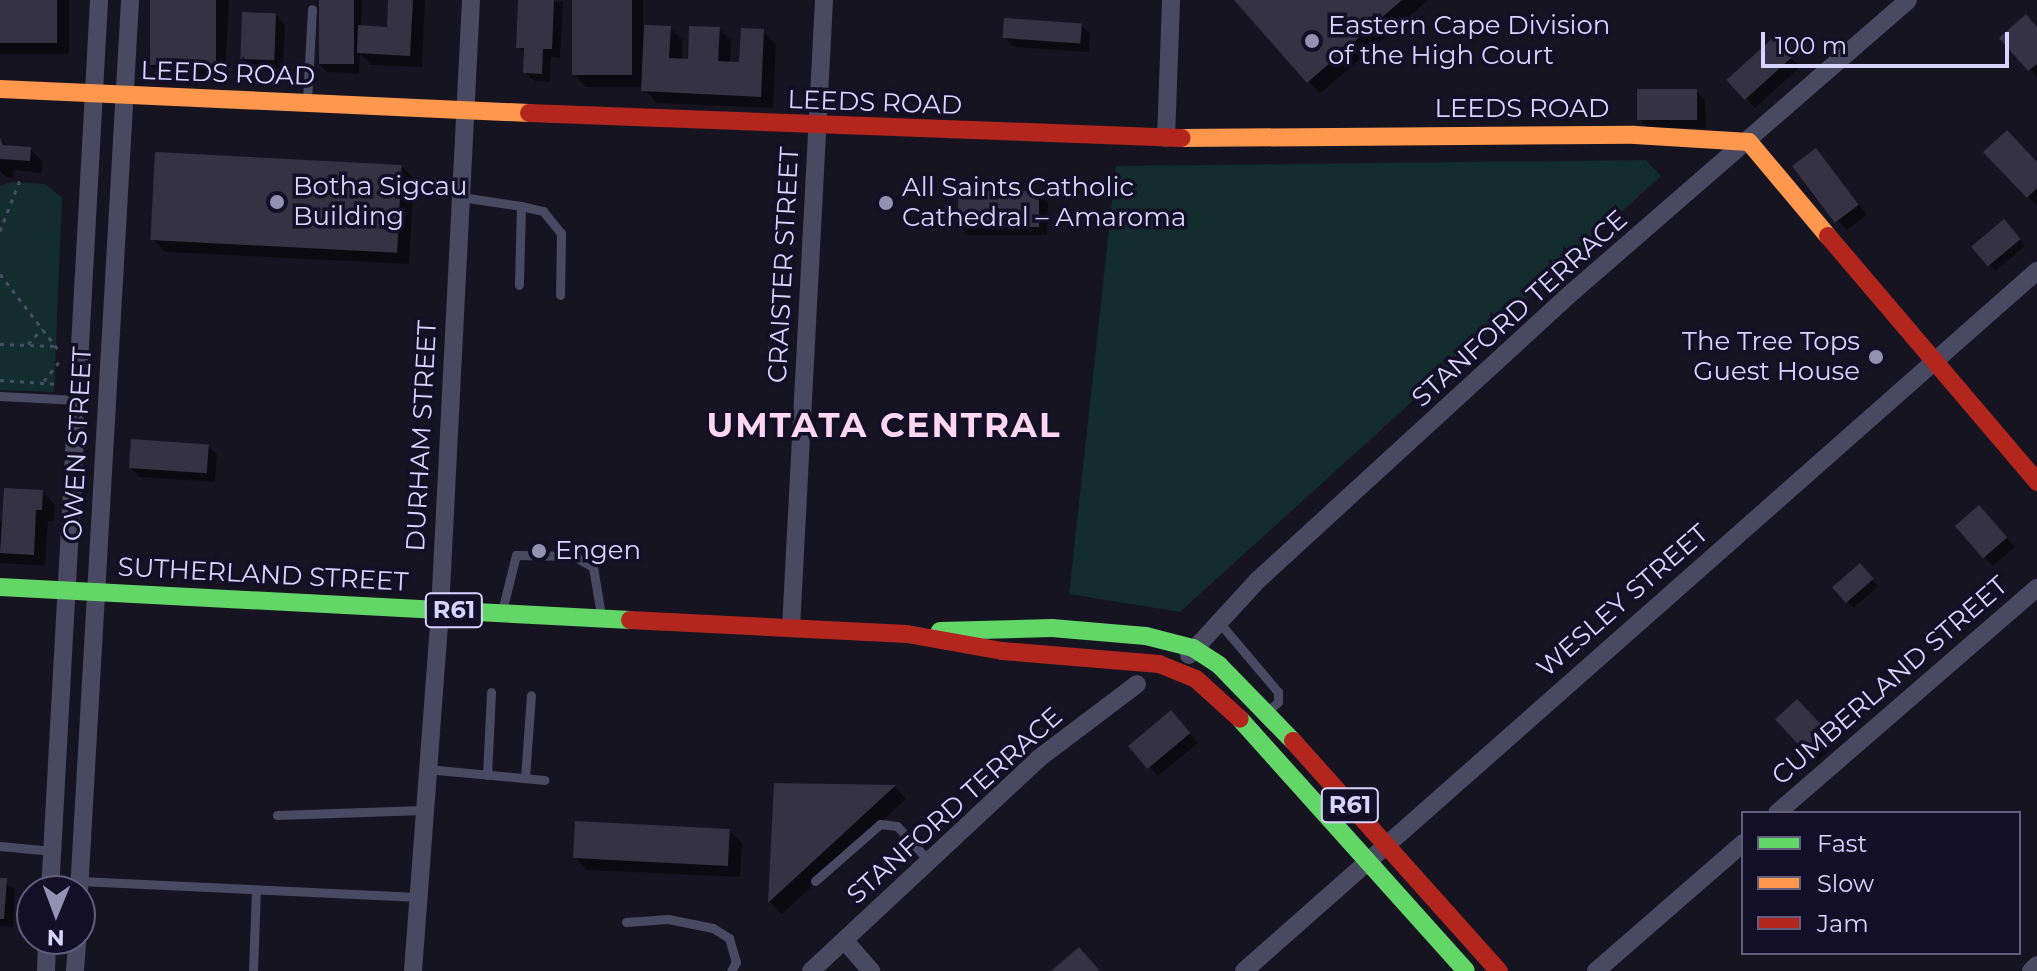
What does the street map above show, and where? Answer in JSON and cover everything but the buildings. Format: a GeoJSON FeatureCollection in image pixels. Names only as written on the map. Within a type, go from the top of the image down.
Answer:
{"type":"FeatureCollection","features":[{"type":"Feature","properties":{"kind":"main road","name":"LEEDS ROAD"},"geometry":{"type":"LineString","coordinates":[[0,89],[817,127],[1166,138],[1635,135],[1749,142]]}},
{"type":"Feature","properties":{"kind":"main road"},"geometry":{"type":"LineString","coordinates":[[1749,142],[1932,365],[2037,482]]}},
{"type":"Feature","properties":{"kind":"main road","name":"SUTHERLAND STREET"},"geometry":{"type":"LineString","coordinates":[[0,587],[907,634],[1052,628],[1146,636],[1193,648],[1219,665],[1265,713],[1499,971]]}},
{"type":"Feature","properties":{"kind":"main road","name":"SUTHERLAND STREET"},"geometry":{"type":"LineString","coordinates":[[907,634],[1002,651],[1141,660],[1179,669],[1250,727],[1466,971]]}},
{"type":"Feature","properties":{"kind":"street","name":"OWEN STREET"},"geometry":{"type":"LineString","coordinates":[[51,875],[99,0]]}},
{"type":"Feature","properties":{"kind":"street","name":"OWEN STREET"},"geometry":{"type":"LineString","coordinates":[[81,875],[130,0]]}},
{"type":"Feature","properties":{"kind":"street","name":"DURHAM STREET"},"geometry":{"type":"LineString","coordinates":[[413,971],[440,610],[471,0]]}},
{"type":"Feature","properties":{"kind":"street","name":"CRAISTER STREET"},"geometry":{"type":"LineString","coordinates":[[791,628],[824,0]]}},
{"type":"Feature","properties":{"kind":"street"},"geometry":{"type":"LineString","coordinates":[[1166,138],[1171,0]]}},
{"type":"Feature","properties":{"kind":"street","name":"STANFORD TERRACE"},"geometry":{"type":"LineString","coordinates":[[1179,669],[1218,621],[1569,295],[1749,142],[1908,0]]}},
{"type":"Feature","properties":{"kind":"street","name":"WESLEY STREET"},"geometry":{"type":"LineString","coordinates":[[1244,971],[2037,271]]}},
{"type":"Feature","properties":{"kind":"street","name":"CUMBERLAND STREET"},"geometry":{"type":"LineString","coordinates":[[1779,811],[2037,588]]}},
{"type":"Feature","properties":{"kind":"street","name":"STANFORD TERRACE"},"geometry":{"type":"LineString","coordinates":[[811,971],[1038,759],[1137,684]]}},
{"type":"Feature","properties":{"kind":"street"},"geometry":{"type":"LineString","coordinates":[[1596,971],[1741,845]]}},
{"type":"Feature","properties":{"kind":"street"},"geometry":{"type":"LineString","coordinates":[[845,941],[871,971]]}},
{"type":"Feature","properties":{"kind":"street"},"geometry":{"type":"LineString","coordinates":[[2031,971],[2037,965]]}},
{"type":"Feature","properties":{"kind":"lane"},"geometry":{"type":"LineString","coordinates":[[307,101],[312,9]]}},
{"type":"Feature","properties":{"kind":"lane"},"geometry":{"type":"LineString","coordinates":[[461,197],[543,211],[561,233],[560,295]]}},
{"type":"Feature","properties":{"kind":"lane"},"geometry":{"type":"LineString","coordinates":[[519,285],[521,206]]}},
{"type":"Feature","properties":{"kind":"lane"},"geometry":{"type":"LineString","coordinates":[[0,396],[78,400]]}},
{"type":"Feature","properties":{"kind":"lane"},"geometry":{"type":"LineString","coordinates":[[502,613],[516,555],[574,556],[593,567],[602,618]]}},
{"type":"Feature","properties":{"kind":"lane"},"geometry":{"type":"LineString","coordinates":[[1218,621],[1278,692],[1278,702],[1265,713]]}},
{"type":"Feature","properties":{"kind":"lane"},"geometry":{"type":"LineString","coordinates":[[487,775],[491,692]]}},
{"type":"Feature","properties":{"kind":"lane"},"geometry":{"type":"LineString","coordinates":[[525,778],[531,695]]}},
{"type":"Feature","properties":{"kind":"lane"},"geometry":{"type":"LineString","coordinates":[[426,769],[544,780]]}},
{"type":"Feature","properties":{"kind":"lane"},"geometry":{"type":"LineString","coordinates":[[277,815],[423,810]]}},
{"type":"Feature","properties":{"kind":"lane"},"geometry":{"type":"LineString","coordinates":[[815,881],[880,824],[897,826],[929,861]]}},
{"type":"Feature","properties":{"kind":"lane"},"geometry":{"type":"LineString","coordinates":[[0,846],[53,851]]}},
{"type":"Feature","properties":{"kind":"lane"},"geometry":{"type":"LineString","coordinates":[[96,886],[418,897]]}},
{"type":"Feature","properties":{"kind":"lane"},"geometry":{"type":"LineString","coordinates":[[253,971],[256,891]]}},
{"type":"Feature","properties":{"kind":"lane"},"geometry":{"type":"LineString","coordinates":[[626,922],[679,919],[713,928],[729,938],[736,962],[731,971]]}},
{"type":"Feature","properties":{"kind":"path"},"geometry":{"type":"LineString","coordinates":[[0,231],[21,177]]}},
{"type":"Feature","properties":{"kind":"path"},"geometry":{"type":"LineString","coordinates":[[0,274],[60,352]]}},
{"type":"Feature","properties":{"kind":"path"},"geometry":{"type":"LineString","coordinates":[[27,345],[42,329]]}},
{"type":"Feature","properties":{"kind":"path"},"geometry":{"type":"LineString","coordinates":[[0,344],[55,346]]}},
{"type":"Feature","properties":{"kind":"path"},"geometry":{"type":"LineString","coordinates":[[43,383],[59,362]]}},
{"type":"Feature","properties":{"kind":"path"},"geometry":{"type":"LineString","coordinates":[[0,380],[58,384]]}},
{"type":"Feature","properties":{"kind":"green space"},"geometry":{"type":"Polygon","coordinates":[[[1646,160],[1661,176],[1180,612],[1069,594],[1116,166],[1646,160]]]}},
{"type":"Feature","properties":{"kind":"green space"},"geometry":{"type":"Polygon","coordinates":[[[11,182],[45,184],[62,198],[54,392],[0,390],[0,186],[11,182]]]}},
{"type":"Feature","properties":{"kind":"traffic: fast"},"geometry":{"type":"LineString","coordinates":[[0,587],[630,620]]}},
{"type":"Feature","properties":{"kind":"traffic: fast"},"geometry":{"type":"LineString","coordinates":[[940,631],[1052,628],[1146,636],[1193,648],[1219,665],[1293,741]]}},
{"type":"Feature","properties":{"kind":"traffic: fast"},"geometry":{"type":"LineString","coordinates":[[1240,719],[1466,971]]}},
{"type":"Feature","properties":{"kind":"traffic: slow"},"geometry":{"type":"LineString","coordinates":[[0,89],[529,113]]}},
{"type":"Feature","properties":{"kind":"traffic: slow"},"geometry":{"type":"LineString","coordinates":[[1182,138],[1635,135],[1749,142],[1828,236]]}},
{"type":"Feature","properties":{"kind":"traffic: jam"},"geometry":{"type":"LineString","coordinates":[[529,113],[1182,138]]}},
{"type":"Feature","properties":{"kind":"traffic: jam"},"geometry":{"type":"LineString","coordinates":[[1828,236],[2037,482]]}},
{"type":"Feature","properties":{"kind":"traffic: jam"},"geometry":{"type":"LineString","coordinates":[[630,620],[907,634],[1002,651],[1159,664],[1196,679],[1240,719]]}},
{"type":"Feature","properties":{"kind":"traffic: jam"},"geometry":{"type":"LineString","coordinates":[[1293,741],[1499,971]]}},
{"type":"Feature","properties":{"kind":"place","name":"Eastern Cape Division of the High Court"},"geometry":{"type":"Point","coordinates":[1312,41]}},
{"type":"Feature","properties":{"kind":"place","name":"Botha Sigcau Building"},"geometry":{"type":"Point","coordinates":[277,202]}},
{"type":"Feature","properties":{"kind":"place","name":"All Saints Catholic Cathedral – Amaroma"},"geometry":{"type":"Point","coordinates":[886,203]}},
{"type":"Feature","properties":{"kind":"place","name":"The Tree Tops Guest House"},"geometry":{"type":"Point","coordinates":[1876,357]}},
{"type":"Feature","properties":{"kind":"place","name":"Engen"},"geometry":{"type":"Point","coordinates":[539,551]}},
{"type":"Feature","properties":{"kind":"district","name":"UMTATA CENTRAL"},"geometry":{"type":"Point","coordinates":[884,426]}}]}
